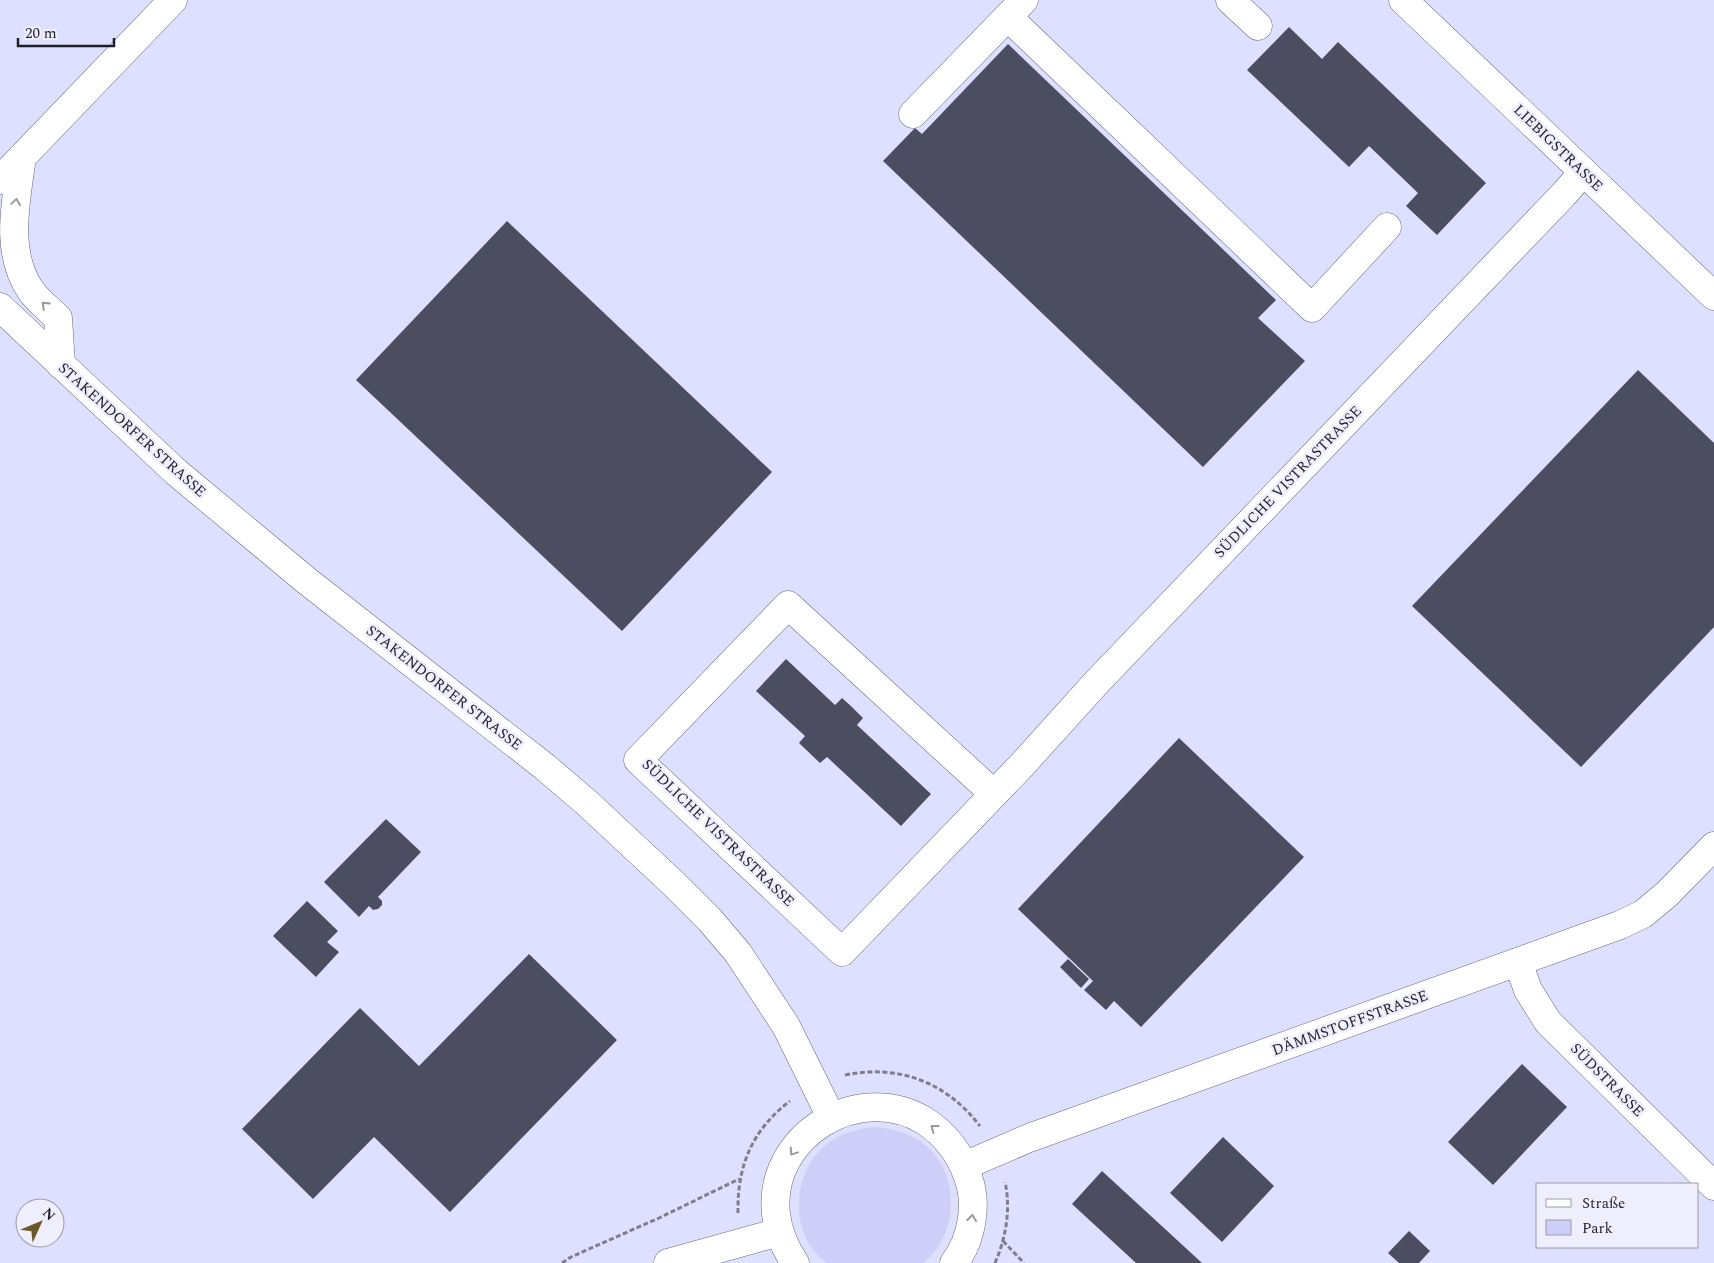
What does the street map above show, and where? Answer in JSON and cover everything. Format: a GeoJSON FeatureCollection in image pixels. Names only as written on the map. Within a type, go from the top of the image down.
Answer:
{"type":"FeatureCollection","features":[{"type":"Feature","properties":{"kind":"street"},"geometry":{"type":"LineString","coordinates":[[0,180],[173,0]]}},
{"type":"Feature","properties":{"kind":"street"},"geometry":{"type":"LineString","coordinates":[[1230,0],[1258,26]]}},
{"type":"Feature","properties":{"kind":"street","name":"LIEBIGSTRASSE"},"geometry":{"type":"LineString","coordinates":[[1403,0],[1714,296]]}},
{"type":"Feature","properties":{"kind":"street"},"geometry":{"type":"LineString","coordinates":[[913,114],[1016,8],[1312,308],[1387,227]]}},
{"type":"Feature","properties":{"kind":"street"},"geometry":{"type":"LineString","coordinates":[[22,157],[15,210],[15,247],[18,265],[32,292],[58,318],[60,366]]}},
{"type":"Feature","properties":{"kind":"street","name":"SÜDLICHE VISTRASTRASSE"},"geometry":{"type":"LineString","coordinates":[[994,794],[788,605],[638,760],[842,952],[994,794],[1096,683],[1558,201],[1583,172]]}},
{"type":"Feature","properties":{"kind":"street","name":"STAKENDORFER STRASSE"},"geometry":{"type":"LineString","coordinates":[[0,307],[60,366],[211,502],[545,767],[594,809],[674,884],[710,920],[738,953],[786,1026],[831,1117]]}},
{"type":"Feature","properties":{"kind":"street","name":"DÄMMSTOFFSTRASSE"},"geometry":{"type":"LineString","coordinates":[[964,1166],[1029,1138],[1620,925],[1643,914],[1667,894],[1714,846]]}},
{"type":"Feature","properties":{"kind":"street","name":"SÜDSTRASSE"},"geometry":{"type":"LineString","coordinates":[[1518,962],[1528,990],[1548,1022],[1714,1186]]}},
{"type":"Feature","properties":{"kind":"street"},"geometry":{"type":"LineString","coordinates":[[795,1263],[787,1250],[780,1232],[776,1212],[781,1174],[789,1156],[800,1141],[814,1128],[831,1117],[847,1111],[882,1107],[900,1110],[916,1116],[945,1136],[956,1150],[964,1166],[971,1184],[973,1203],[972,1223],[966,1242],[954,1263]]}},
{"type":"Feature","properties":{"kind":"street"},"geometry":{"type":"LineString","coordinates":[[668,1263],[780,1232]]}},
{"type":"Feature","properties":{"kind":"path"},"geometry":{"type":"LineString","coordinates":[[562,1263],[571,1257],[740,1179]]}},
{"type":"Feature","properties":{"kind":"path"},"geometry":{"type":"LineString","coordinates":[[1003,1241],[1024,1263]]}},
{"type":"Feature","properties":{"kind":"shaded area"},"geometry":{"type":"Polygon","coordinates":[[[0,0],[1714,0],[1714,1263],[0,1263],[0,0]]]}},
{"type":"Feature","properties":{"kind":"green space"},"geometry":{"type":"Polygon","coordinates":[[[873,1127],[906,1134],[927,1147],[939,1161],[947,1178],[951,1196],[950,1215],[945,1233],[936,1249],[923,1263],[827,1263],[814,1250],[804,1234],[800,1217],[799,1198],[803,1180],[810,1163],[821,1149],[836,1138],[850,1132],[873,1127]]]}},
{"type":"Feature","properties":{"kind":"building"},"geometry":{"type":"Polygon","coordinates":[[[1289,27],[1322,59],[1338,42],[1486,183],[1437,235],[1406,206],[1418,193],[1369,146],[1349,167],[1247,70],[1289,27]]]}},
{"type":"Feature","properties":{"kind":"building"},"geometry":{"type":"Polygon","coordinates":[[[1008,44],[1276,300],[1258,318],[1305,361],[1203,467],[883,161],[915,128],[922,134],[1008,44]]]}},
{"type":"Feature","properties":{"kind":"building"},"geometry":{"type":"Polygon","coordinates":[[[507,221],[772,472],[622,631],[356,380],[507,221]]]}},
{"type":"Feature","properties":{"kind":"building"},"geometry":{"type":"Polygon","coordinates":[[[1638,370],[1714,443],[1714,627],[1581,767],[1412,606],[1638,370]]]}},
{"type":"Feature","properties":{"kind":"building"},"geometry":{"type":"Polygon","coordinates":[[[786,659],[835,705],[842,698],[852,707],[863,718],[857,725],[931,794],[901,826],[827,757],[820,763],[799,743],[805,736],[756,691],[786,659]]]}},
{"type":"Feature","properties":{"kind":"building"},"geometry":{"type":"Polygon","coordinates":[[[1179,738],[1304,857],[1141,1027],[1114,1001],[1106,1010],[1084,990],[1093,981],[1018,909],[1179,738]]]}},
{"type":"Feature","properties":{"kind":"building"},"geometry":{"type":"Polygon","coordinates":[[[386,819],[421,852],[378,897],[382,901],[382,905],[378,909],[373,910],[369,906],[359,917],[324,882],[386,819]]]}},
{"type":"Feature","properties":{"kind":"building"},"geometry":{"type":"Polygon","coordinates":[[[307,901],[338,931],[327,942],[339,952],[316,977],[273,936],[307,901]]]}},
{"type":"Feature","properties":{"kind":"building"},"geometry":{"type":"Polygon","coordinates":[[[529,954],[617,1040],[450,1212],[374,1137],[313,1199],[242,1129],[360,1008],[419,1066],[529,954]]]}},
{"type":"Feature","properties":{"kind":"building"},"geometry":{"type":"Polygon","coordinates":[[[1068,959],[1089,979],[1081,988],[1060,967],[1068,959]]]}},
{"type":"Feature","properties":{"kind":"building"},"geometry":{"type":"Polygon","coordinates":[[[1522,1064],[1567,1107],[1493,1185],[1448,1142],[1522,1064]]]}},
{"type":"Feature","properties":{"kind":"building"},"geometry":{"type":"Polygon","coordinates":[[[1223,1137],[1274,1186],[1222,1242],[1170,1193],[1223,1137]]]}},
{"type":"Feature","properties":{"kind":"building"},"geometry":{"type":"Polygon","coordinates":[[[1102,1171],[1202,1263],[1136,1263],[1072,1204],[1102,1171]]]}},
{"type":"Feature","properties":{"kind":"building"},"geometry":{"type":"Polygon","coordinates":[[[1409,1231],[1430,1251],[1419,1263],[1399,1263],[1388,1253],[1409,1231]]]}}]}
